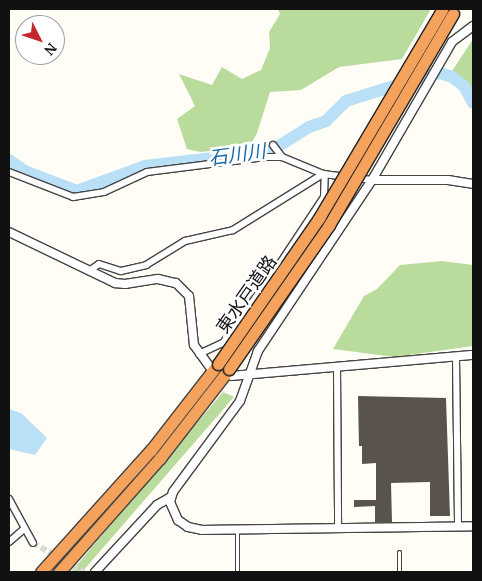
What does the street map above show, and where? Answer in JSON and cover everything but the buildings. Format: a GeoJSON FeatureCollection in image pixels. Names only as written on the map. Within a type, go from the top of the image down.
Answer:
{"type":"FeatureCollection","features":[{"type":"Feature","properties":{"kind":"highway","name":"東水戸道路"},"geometry":{"type":"LineString","coordinates":[[41,572],[151,450],[213,365],[319,218],[448,10]]}},
{"type":"Feature","properties":{"kind":"highway","name":"東水戸道路"},"geometry":{"type":"LineString","coordinates":[[59,572],[160,458],[231,372],[330,225],[448,10]]}},
{"type":"Feature","properties":{"kind":"street"},"geometry":{"type":"LineString","coordinates":[[95,572],[157,505],[170,498],[240,401],[258,351],[372,180],[452,42],[473,26]]}},
{"type":"Feature","properties":{"kind":"street"},"geometry":{"type":"LineString","coordinates":[[276,147],[282,157]]}},
{"type":"Feature","properties":{"kind":"street"},"geometry":{"type":"LineString","coordinates":[[9,172],[57,193],[87,196],[147,172],[208,162],[282,157],[324,174],[372,180],[448,180],[473,184]]}},
{"type":"Feature","properties":{"kind":"street"},"geometry":{"type":"LineString","coordinates":[[200,354],[223,343],[281,262],[324,197],[324,174]]}},
{"type":"Feature","properties":{"kind":"street"},"geometry":{"type":"LineString","coordinates":[[89,271],[99,264],[120,271],[146,265],[185,241],[233,230],[324,174]]}},
{"type":"Feature","properties":{"kind":"street"},"geometry":{"type":"LineString","coordinates":[[9,232],[89,271],[125,284],[158,278],[176,283],[189,296],[194,345],[200,354],[213,365]]}},
{"type":"Feature","properties":{"kind":"street"},"geometry":{"type":"LineString","coordinates":[[231,372],[250,375],[473,355]]}},
{"type":"Feature","properties":{"kind":"street"},"geometry":{"type":"LineString","coordinates":[[456,358],[458,526]]}},
{"type":"Feature","properties":{"kind":"street"},"geometry":{"type":"LineString","coordinates":[[336,368],[338,529]]}},
{"type":"Feature","properties":{"kind":"street"},"geometry":{"type":"LineString","coordinates":[[170,498],[175,516],[188,527],[237,530],[473,526]]}},
{"type":"Feature","properties":{"kind":"street"},"geometry":{"type":"LineString","coordinates":[[9,499],[24,530],[33,542]]}},
{"type":"Feature","properties":{"kind":"street"},"geometry":{"type":"LineString","coordinates":[[9,542],[24,530]]}},
{"type":"Feature","properties":{"kind":"lane"},"geometry":{"type":"LineString","coordinates":[[237,530],[237,572]]}},
{"type":"Feature","properties":{"kind":"lane"},"geometry":{"type":"LineString","coordinates":[[399,552],[399,572]]}},
{"type":"Feature","properties":{"kind":"green space"},"geometry":{"type":"Polygon","coordinates":[[[278,9],[431,9],[402,59],[339,67],[301,90],[270,92],[257,133],[250,146],[201,152],[187,149],[177,119],[195,106],[179,74],[212,85],[222,67],[242,79],[261,70],[270,48],[269,32],[280,14],[278,9]]]}},
{"type":"Feature","properties":{"kind":"green space"},"geometry":{"type":"Polygon","coordinates":[[[473,39],[473,97],[452,71],[473,39]]]}},
{"type":"Feature","properties":{"kind":"green space"},"geometry":{"type":"Polygon","coordinates":[[[442,261],[473,265],[473,346],[394,357],[333,349],[364,296],[377,289],[400,265],[442,261]]]}},
{"type":"Feature","properties":{"kind":"green space"},"geometry":{"type":"Polygon","coordinates":[[[223,392],[234,397],[82,572],[71,572],[223,392]]]}},
{"type":"Feature","properties":{"kind":"water"},"geometry":{"type":"Polygon","coordinates":[[[9,409],[21,413],[47,438],[35,455],[9,449],[9,409]]]}},
{"type":"Feature","properties":{"kind":"waterway","name":"石川川"},"geometry":{"type":"LineString","coordinates":[[9,160],[25,171],[77,191],[145,166],[271,151],[309,127],[326,121],[346,101],[426,76],[440,73],[452,77],[464,86],[473,103]]}},
{"type":"Feature","properties":{"kind":"tunnel"},"geometry":{"type":"LineString","coordinates":[[33,543],[84,572]]}}]}
